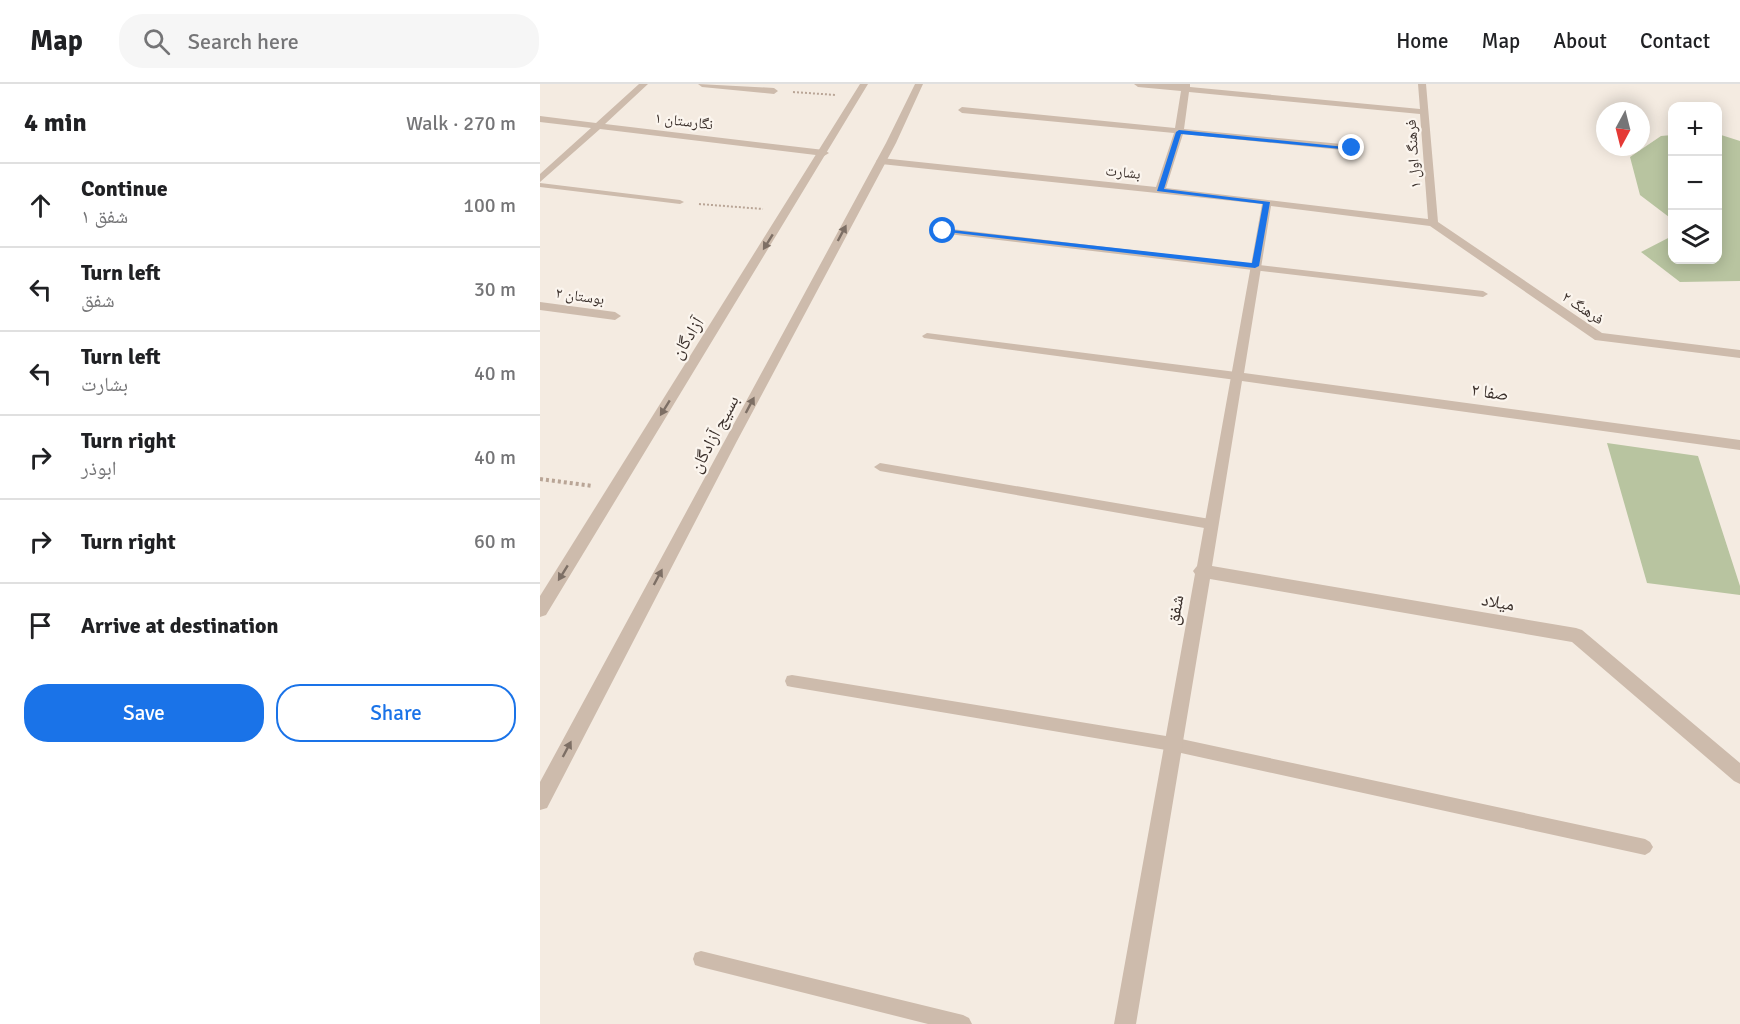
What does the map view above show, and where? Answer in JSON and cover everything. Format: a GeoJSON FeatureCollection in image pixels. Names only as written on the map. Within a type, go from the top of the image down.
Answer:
{"type":"FeatureCollection","features":[{"type":"Feature","properties":{"kind":"street"},"geometry":{"type":"LineString","coordinates":[[540,179],[644,84]]}},
{"type":"Feature","properties":{"kind":"street"},"geometry":{"type":"LineString","coordinates":[[702,84],[774,91]]}},
{"type":"Feature","properties":{"kind":"street","name":"آزادگان"},"geometry":{"type":"LineString","coordinates":[[540,610],[824,153],[864,84]]}},
{"type":"Feature","properties":{"kind":"street","name":"بسیج آزادگان"},"geometry":{"type":"LineString","coordinates":[[540,801],[881,161],[919,84]]}},
{"type":"Feature","properties":{"kind":"street"},"geometry":{"type":"LineString","coordinates":[[1138,84],[1186,86],[1424,112]]}},
{"type":"Feature","properties":{"kind":"street","name":"فرهنگ اول ۱"},"geometry":{"type":"LineString","coordinates":[[1422,84],[1433,223]]}},
{"type":"Feature","properties":{"kind":"street"},"geometry":{"type":"LineString","coordinates":[[1160,191],[1179,132],[1186,86]]}},
{"type":"Feature","properties":{"kind":"street"},"geometry":{"type":"LineString","coordinates":[[962,110],[1352,148]]}},
{"type":"Feature","properties":{"kind":"street","name":"نگارستان ۱"},"geometry":{"type":"LineString","coordinates":[[540,119],[824,153]]}},
{"type":"Feature","properties":{"kind":"street","name":"بشارت"},"geometry":{"type":"LineString","coordinates":[[881,161],[1267,202],[1433,223]]}},
{"type":"Feature","properties":{"kind":"street","name":"شفق"},"geometry":{"type":"LineString","coordinates":[[1125,1024],[1201,571],[1267,202]]}},
{"type":"Feature","properties":{"kind":"street","name":"فرهنگ ۲"},"geometry":{"type":"LineString","coordinates":[[1433,223],[1599,337],[1740,354]]}},
{"type":"Feature","properties":{"kind":"street","name":"بوستان ۲"},"geometry":{"type":"LineString","coordinates":[[540,306],[615,316]]}},
{"type":"Feature","properties":{"kind":"street","name":"صفا ۲"},"geometry":{"type":"LineString","coordinates":[[1236,376],[1740,444]]}},
{"type":"Feature","properties":{"kind":"street","name":"میلاد"},"geometry":{"type":"LineString","coordinates":[[1201,571],[1576,635],[1740,775]]}},
{"type":"Feature","properties":{"kind":"lane"},"geometry":{"type":"LineString","coordinates":[[540,185],[680,202]]}},
{"type":"Feature","properties":{"kind":"lane"},"geometry":{"type":"LineString","coordinates":[[943,231],[1483,294]]}},
{"type":"Feature","properties":{"kind":"lane"},"geometry":{"type":"LineString","coordinates":[[927,336],[1236,376]]}},
{"type":"Feature","properties":{"kind":"lane"},"geometry":{"type":"LineString","coordinates":[[880,467],[1210,524]]}},
{"type":"Feature","properties":{"kind":"lane"},"geometry":{"type":"LineString","coordinates":[[792,681],[1172,744],[1645,847]]}},
{"type":"Feature","properties":{"kind":"lane"},"geometry":{"type":"LineString","coordinates":[[701,959],[963,1024]]}},
{"type":"Feature","properties":{"kind":"path"},"geometry":{"type":"LineString","coordinates":[[774,91],[856,97]]}},
{"type":"Feature","properties":{"kind":"path"},"geometry":{"type":"LineString","coordinates":[[680,202],[788,211]]}},
{"type":"Feature","properties":{"kind":"path"},"geometry":{"type":"LineString","coordinates":[[540,479],[615,488]]}},
{"type":"Feature","properties":{"kind":"green space"},"geometry":{"type":"Polygon","coordinates":[[[1668,135],[1668,216],[1640,195],[1630,157],[1650,156],[1650,143],[1661,136],[1668,135]]]}},
{"type":"Feature","properties":{"kind":"green space"},"geometry":{"type":"Polygon","coordinates":[[[1722,135],[1740,141],[1740,281],[1680,282],[1641,252],[1668,238],[1668,264],[1722,264],[1722,135]]]}},
{"type":"Feature","properties":{"kind":"green space"},"geometry":{"type":"Polygon","coordinates":[[[1607,443],[1698,456],[1740,586],[1740,595],[1647,583],[1607,443]]]}},
{"type":"Feature","properties":{"kind":"route"},"geometry":{"type":"LineString","coordinates":[[943,231],[1255,266],[1267,202],[1160,191],[1179,132],[1352,148]]}}]}
